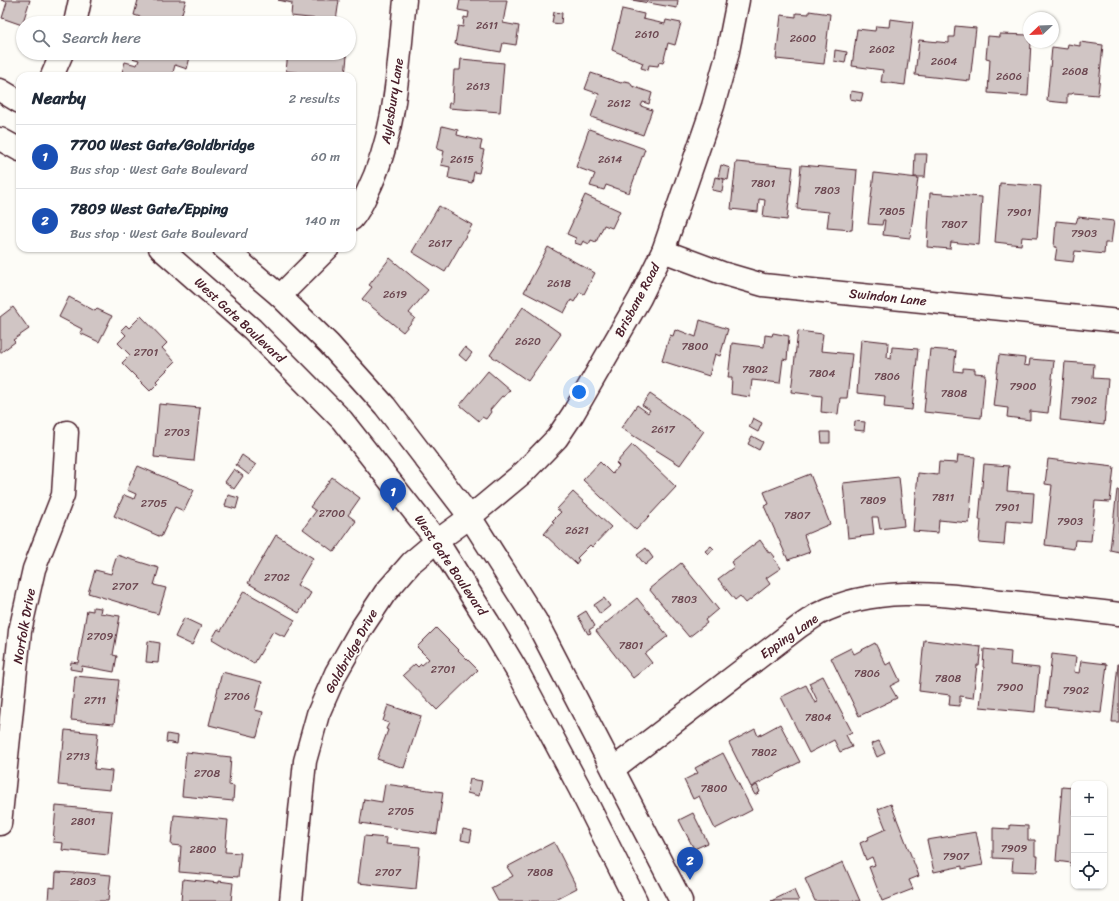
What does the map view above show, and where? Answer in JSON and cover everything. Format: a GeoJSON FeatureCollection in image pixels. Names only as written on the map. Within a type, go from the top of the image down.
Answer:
{"type":"FeatureCollection","features":[{"type":"Feature","properties":{"kind":"street"},"geometry":{"type":"LineString","coordinates":[[77,16],[80,0]]}},
{"type":"Feature","properties":{"kind":"street","name":"Aylesbury Lane"},"geometry":{"type":"LineString","coordinates":[[356,214],[376,175],[389,132],[396,91],[405,0]]}},
{"type":"Feature","properties":{"kind":"street","name":"Brisbane Road"},"geometry":{"type":"LineString","coordinates":[[437,541],[470,517],[524,472],[557,438],[591,384],[640,298],[663,251],[714,106],[738,0]]}},
{"type":"Feature","properties":{"kind":"street"},"geometry":{"type":"LineString","coordinates":[[54,72],[59,60]]}},
{"type":"Feature","properties":{"kind":"street"},"geometry":{"type":"LineString","coordinates":[[0,90],[16,100]]}},
{"type":"Feature","properties":{"kind":"street","name":"Swindon Lane"},"geometry":{"type":"LineString","coordinates":[[663,251],[722,273],[763,285],[1119,321]]}},
{"type":"Feature","properties":{"kind":"street","name":"West Gate Boulevard"},"geometry":{"type":"LineString","coordinates":[[165,252],[252,328],[342,420],[437,541],[519,674],[580,789],[636,901]]}},
{"type":"Feature","properties":{"kind":"street"},"geometry":{"type":"LineString","coordinates":[[229,252],[280,296],[329,344],[385,406],[470,517],[536,621],[681,901]]}},
{"type":"Feature","properties":{"kind":"street"},"geometry":{"type":"LineString","coordinates":[[280,296],[324,252]]}},
{"type":"Feature","properties":{"kind":"street","name":"Norfolk Drive"},"geometry":{"type":"LineString","coordinates":[[0,824],[20,631],[34,569],[63,495],[67,432]]}},
{"type":"Feature","properties":{"kind":"street","name":"Goldbridge Drive"},"geometry":{"type":"LineString","coordinates":[[291,901],[305,761],[318,714],[336,673],[361,629],[385,593],[412,562],[437,541]]}},
{"type":"Feature","properties":{"kind":"street","name":"Epping Lane"},"geometry":{"type":"LineString","coordinates":[[613,769],[800,626],[818,614],[843,604],[864,598],[886,595],[913,594],[951,596],[1119,614]]}},
{"type":"Feature","properties":{"kind":"building"},"geometry":{"type":"Polygon","coordinates":[[[1,0],[30,0],[25,16],[16,16],[16,23],[2,18],[7,2],[1,0]]]}},
{"type":"Feature","properties":{"kind":"building"},"geometry":{"type":"Polygon","coordinates":[[[138,0],[186,0],[181,16],[134,15],[138,0]]]}},
{"type":"Feature","properties":{"kind":"building"},"geometry":{"type":"Polygon","coordinates":[[[278,0],[339,0],[337,16],[291,16],[292,3],[278,0]]]}},
{"type":"Feature","properties":{"kind":"building"},"geometry":{"type":"Polygon","coordinates":[[[460,0],[507,0],[503,23],[519,26],[516,45],[503,43],[501,52],[455,44],[458,26],[463,27],[464,17],[468,18],[469,12],[458,10],[460,0]]]}},
{"type":"Feature","properties":{"kind":"building"},"geometry":{"type":"Polygon","coordinates":[[[632,0],[678,0],[677,8],[632,0]]]}},
{"type":"Feature","properties":{"kind":"building"},"geometry":{"type":"Polygon","coordinates":[[[622,9],[644,14],[643,19],[665,24],[666,20],[681,23],[675,45],[668,43],[663,63],[659,62],[658,66],[649,65],[648,70],[641,68],[643,63],[612,50],[622,9]]]}},
{"type":"Feature","properties":{"kind":"building"},"geometry":{"type":"Polygon","coordinates":[[[809,11],[830,14],[824,64],[776,59],[781,15],[796,17],[796,13],[809,14],[809,11]]]}},
{"type":"Feature","properties":{"kind":"building"},"geometry":{"type":"Polygon","coordinates":[[[554,12],[562,13],[561,24],[552,23],[554,12]]]}},
{"type":"Feature","properties":{"kind":"building"},"geometry":{"type":"Polygon","coordinates":[[[890,19],[913,22],[905,85],[881,82],[883,70],[852,66],[857,29],[875,31],[876,26],[889,27],[890,19]]]}},
{"type":"Feature","properties":{"kind":"building"},"geometry":{"type":"Polygon","coordinates":[[[955,26],[976,28],[970,81],[915,75],[919,40],[949,43],[949,37],[954,37],[955,26]]]}},
{"type":"Feature","properties":{"kind":"building"},"geometry":{"type":"Polygon","coordinates":[[[1000,34],[1023,35],[1023,48],[1031,48],[1028,96],[988,93],[990,59],[986,58],[988,36],[1000,37],[1000,34]]]}},
{"type":"Feature","properties":{"kind":"building"},"geometry":{"type":"Polygon","coordinates":[[[1080,42],[1103,45],[1098,95],[1073,93],[1067,94],[1067,103],[1047,101],[1052,48],[1067,49],[1068,44],[1080,46],[1080,42]]]}},
{"type":"Feature","properties":{"kind":"building"},"geometry":{"type":"Polygon","coordinates":[[[835,50],[847,52],[845,63],[834,61],[835,50]]]}},
{"type":"Feature","properties":{"kind":"building"},"geometry":{"type":"Polygon","coordinates":[[[461,59],[504,63],[500,112],[448,108],[449,103],[452,103],[454,70],[460,70],[461,59]]]}},
{"type":"Feature","properties":{"kind":"building"},"geometry":{"type":"Polygon","coordinates":[[[139,60],[189,60],[187,69],[175,65],[173,72],[122,72],[125,62],[137,65],[139,60]]]}},
{"type":"Feature","properties":{"kind":"building"},"geometry":{"type":"Polygon","coordinates":[[[287,60],[347,60],[345,72],[286,71],[287,60]]]}},
{"type":"Feature","properties":{"kind":"building"},"geometry":{"type":"Polygon","coordinates":[[[591,73],[621,83],[624,81],[630,82],[632,86],[652,93],[649,104],[643,102],[641,106],[652,110],[643,135],[591,117],[599,94],[585,89],[591,73]]]}},
{"type":"Feature","properties":{"kind":"building"},"geometry":{"type":"Polygon","coordinates":[[[851,91],[863,93],[861,101],[850,99],[851,91]]]}},
{"type":"Feature","properties":{"kind":"building"},"geometry":{"type":"Polygon","coordinates":[[[442,126],[458,130],[457,135],[482,141],[480,149],[484,150],[479,173],[474,172],[472,183],[448,178],[450,167],[441,165],[444,151],[437,149],[442,126]]]}},
{"type":"Feature","properties":{"kind":"building"},"geometry":{"type":"Polygon","coordinates":[[[589,129],[645,149],[629,193],[606,185],[604,190],[590,186],[595,174],[576,167],[589,129]]]}},
{"type":"Feature","properties":{"kind":"building"},"geometry":{"type":"Polygon","coordinates":[[[915,154],[927,154],[925,177],[914,177],[915,154]]]}},
{"type":"Feature","properties":{"kind":"building"},"geometry":{"type":"Polygon","coordinates":[[[736,162],[793,167],[787,220],[763,217],[765,200],[759,199],[758,212],[731,209],[736,162]]]}},
{"type":"Feature","properties":{"kind":"building"},"geometry":{"type":"Polygon","coordinates":[[[721,165],[730,168],[728,180],[718,177],[721,165]]]}},
{"type":"Feature","properties":{"kind":"building"},"geometry":{"type":"Polygon","coordinates":[[[801,165],[857,170],[852,230],[827,228],[829,212],[797,209],[801,165]]]}},
{"type":"Feature","properties":{"kind":"building"},"geometry":{"type":"Polygon","coordinates":[[[874,173],[918,178],[910,238],[883,235],[885,220],[883,220],[882,225],[868,224],[874,173]]]}},
{"type":"Feature","properties":{"kind":"building"},"geometry":{"type":"Polygon","coordinates":[[[715,177],[724,179],[722,192],[712,190],[715,177]]]}},
{"type":"Feature","properties":{"kind":"building"},"geometry":{"type":"Polygon","coordinates":[[[1000,183],[1041,186],[1037,238],[1022,237],[1021,245],[995,242],[1000,183]]]}},
{"type":"Feature","properties":{"kind":"building"},"geometry":{"type":"Polygon","coordinates":[[[930,193],[982,197],[979,245],[951,242],[950,249],[927,247],[930,193]]]}},
{"type":"Feature","properties":{"kind":"building"},"geometry":{"type":"Polygon","coordinates":[[[585,195],[620,211],[612,228],[604,225],[596,242],[591,240],[589,244],[583,241],[581,245],[575,243],[576,238],[567,234],[585,195]]]}},
{"type":"Feature","properties":{"kind":"building"},"geometry":{"type":"Polygon","coordinates":[[[439,206],[472,225],[445,272],[412,252],[439,206]]]}},
{"type":"Feature","properties":{"kind":"building"},"geometry":{"type":"Polygon","coordinates":[[[1078,217],[1114,221],[1111,243],[1105,243],[1104,254],[1075,251],[1073,262],[1055,260],[1057,247],[1054,247],[1056,221],[1076,223],[1078,217]]]}},
{"type":"Feature","properties":{"kind":"building"},"geometry":{"type":"Polygon","coordinates":[[[548,247],[595,273],[584,294],[580,292],[574,302],[571,300],[564,313],[524,292],[548,247]]]}},
{"type":"Feature","properties":{"kind":"building"},"geometry":{"type":"Polygon","coordinates":[[[390,258],[428,290],[409,313],[415,318],[403,332],[362,299],[372,287],[369,285],[390,258]]]}},
{"type":"Feature","properties":{"kind":"building"},"geometry":{"type":"Polygon","coordinates":[[[69,297],[95,311],[97,309],[112,316],[99,342],[80,333],[82,329],[59,317],[69,297]]]}},
{"type":"Feature","properties":{"kind":"building"},"geometry":{"type":"Polygon","coordinates":[[[13,307],[29,329],[13,340],[15,342],[0,353],[0,317],[13,307]]]}},
{"type":"Feature","properties":{"kind":"building"},"geometry":{"type":"Polygon","coordinates":[[[523,307],[561,334],[528,381],[490,355],[523,307]]]}},
{"type":"Feature","properties":{"kind":"building"},"geometry":{"type":"Polygon","coordinates":[[[141,316],[167,343],[162,348],[175,362],[156,381],[158,383],[150,391],[122,363],[130,355],[118,343],[126,335],[121,330],[126,325],[129,328],[141,316]]]}},
{"type":"Feature","properties":{"kind":"building"},"geometry":{"type":"Polygon","coordinates":[[[700,320],[728,329],[720,356],[715,354],[709,376],[662,361],[670,335],[673,336],[675,330],[678,330],[696,337],[700,320]]]}},
{"type":"Feature","properties":{"kind":"building"},"geometry":{"type":"Polygon","coordinates":[[[798,331],[823,334],[821,351],[852,354],[847,398],[840,398],[838,414],[821,412],[822,396],[791,392],[798,331]]]}},
{"type":"Feature","properties":{"kind":"building"},"geometry":{"type":"Polygon","coordinates":[[[773,333],[789,336],[787,360],[783,359],[780,383],[752,380],[750,397],[731,394],[732,378],[728,378],[732,343],[764,347],[765,335],[772,336],[773,333]]]}},
{"type":"Feature","properties":{"kind":"building"},"geometry":{"type":"Polygon","coordinates":[[[861,339],[888,342],[887,358],[891,359],[892,347],[918,349],[912,410],[884,407],[885,396],[857,393],[861,339]]]}},
{"type":"Feature","properties":{"kind":"building"},"geometry":{"type":"Polygon","coordinates":[[[465,347],[472,353],[466,361],[459,355],[465,347]]]}},
{"type":"Feature","properties":{"kind":"building"},"geometry":{"type":"Polygon","coordinates":[[[930,349],[956,351],[954,371],[963,372],[963,368],[975,369],[975,373],[985,374],[981,418],[924,412],[930,349]]]}},
{"type":"Feature","properties":{"kind":"building"},"geometry":{"type":"Polygon","coordinates":[[[999,355],[1025,358],[1024,365],[1029,366],[1030,359],[1054,361],[1048,413],[1030,411],[1030,420],[1007,417],[1008,408],[993,406],[999,355]]]}},
{"type":"Feature","properties":{"kind":"building"},"geometry":{"type":"Polygon","coordinates":[[[1065,362],[1094,364],[1093,378],[1108,379],[1104,425],[1060,420],[1065,362]]]}},
{"type":"Feature","properties":{"kind":"building"},"geometry":{"type":"Polygon","coordinates":[[[488,371],[510,390],[504,397],[502,396],[490,410],[491,412],[486,419],[482,417],[479,421],[460,405],[488,371]]]}},
{"type":"Feature","properties":{"kind":"building"},"geometry":{"type":"Polygon","coordinates":[[[650,394],[704,431],[680,465],[621,428],[637,405],[648,413],[650,410],[642,405],[650,394]]]}},
{"type":"Feature","properties":{"kind":"building"},"geometry":{"type":"Polygon","coordinates":[[[159,404],[200,408],[194,461],[154,457],[159,404]]]}},
{"type":"Feature","properties":{"kind":"building"},"geometry":{"type":"Polygon","coordinates":[[[753,418],[762,423],[758,432],[749,427],[753,418]]]}},
{"type":"Feature","properties":{"kind":"building"},"geometry":{"type":"Polygon","coordinates":[[[855,421],[865,422],[864,431],[854,430],[855,421]]]}},
{"type":"Feature","properties":{"kind":"building"},"geometry":{"type":"Polygon","coordinates":[[[821,432],[830,432],[830,443],[822,443],[821,432]]]}},
{"type":"Feature","properties":{"kind":"building"},"geometry":{"type":"Polygon","coordinates":[[[752,436],[763,442],[759,450],[748,444],[752,436]]]}},
{"type":"Feature","properties":{"kind":"building"},"geometry":{"type":"Polygon","coordinates":[[[632,445],[676,487],[636,530],[583,480],[600,462],[612,474],[619,466],[616,463],[632,445]]]}},
{"type":"Feature","properties":{"kind":"building"},"geometry":{"type":"Polygon","coordinates":[[[242,455],[256,465],[249,475],[236,465],[242,455]]]}},
{"type":"Feature","properties":{"kind":"building"},"geometry":{"type":"Polygon","coordinates":[[[958,455],[975,457],[969,523],[939,520],[938,533],[913,531],[918,473],[938,475],[939,462],[957,463],[958,455]]]}},
{"type":"Feature","properties":{"kind":"building"},"geometry":{"type":"Polygon","coordinates":[[[1048,459],[1114,467],[1110,502],[1095,501],[1091,541],[1075,540],[1074,549],[1045,545],[1052,485],[1045,484],[1048,459]]]}},
{"type":"Feature","properties":{"kind":"building"},"geometry":{"type":"Polygon","coordinates":[[[984,464],[1009,466],[1007,491],[1034,493],[1032,523],[1006,521],[1004,545],[979,543],[981,520],[979,520],[984,464]]]}},
{"type":"Feature","properties":{"kind":"building"},"geometry":{"type":"Polygon","coordinates":[[[138,466],[194,490],[184,511],[175,507],[161,537],[114,516],[124,495],[134,499],[136,494],[127,490],[138,466]]]}},
{"type":"Feature","properties":{"kind":"building"},"geometry":{"type":"Polygon","coordinates":[[[234,469],[243,476],[234,489],[225,482],[234,469]]]}},
{"type":"Feature","properties":{"kind":"building"},"geometry":{"type":"Polygon","coordinates":[[[810,474],[830,524],[804,535],[810,552],[788,560],[764,506],[769,504],[764,492],[810,474]]]}},
{"type":"Feature","properties":{"kind":"building"},"geometry":{"type":"Polygon","coordinates":[[[332,477],[360,498],[348,515],[356,521],[334,552],[303,529],[316,511],[310,507],[332,477]]]}},
{"type":"Feature","properties":{"kind":"building"},"geometry":{"type":"Polygon","coordinates":[[[899,477],[904,526],[880,529],[878,517],[872,517],[874,535],[848,538],[843,483],[899,477]]]}},
{"type":"Feature","properties":{"kind":"building"},"geometry":{"type":"Polygon","coordinates":[[[1117,490],[1119,490],[1119,552],[1110,550],[1117,490]]]}},
{"type":"Feature","properties":{"kind":"building"},"geometry":{"type":"Polygon","coordinates":[[[573,492],[611,527],[592,547],[590,545],[577,558],[579,560],[576,564],[544,534],[554,522],[552,521],[561,512],[557,509],[573,492]]]}},
{"type":"Feature","properties":{"kind":"building"},"geometry":{"type":"Polygon","coordinates":[[[228,495],[239,498],[236,509],[225,506],[228,495]]]}},
{"type":"Feature","properties":{"kind":"building"},"geometry":{"type":"Polygon","coordinates":[[[276,535],[313,558],[297,585],[311,593],[299,613],[248,583],[276,535]]]}},
{"type":"Feature","properties":{"kind":"building"},"geometry":{"type":"Polygon","coordinates":[[[760,540],[769,553],[771,552],[775,557],[773,558],[781,568],[766,578],[770,584],[746,603],[740,596],[735,600],[718,579],[734,567],[731,562],[760,540]]]}},
{"type":"Feature","properties":{"kind":"building"},"geometry":{"type":"Polygon","coordinates":[[[711,546],[714,549],[708,554],[705,551],[711,546]]]}},
{"type":"Feature","properties":{"kind":"building"},"geometry":{"type":"Polygon","coordinates":[[[646,548],[653,558],[645,565],[637,555],[646,548]]]}},
{"type":"Feature","properties":{"kind":"building"},"geometry":{"type":"Polygon","coordinates":[[[117,555],[159,568],[154,585],[166,588],[158,614],[88,593],[95,570],[111,574],[117,555]]]}},
{"type":"Feature","properties":{"kind":"building"},"geometry":{"type":"Polygon","coordinates":[[[681,563],[718,609],[705,620],[707,623],[689,637],[649,589],[681,563]]]}},
{"type":"Feature","properties":{"kind":"building"},"geometry":{"type":"Polygon","coordinates":[[[244,591],[295,620],[285,637],[273,631],[254,664],[212,639],[218,629],[221,631],[244,591]]]}},
{"type":"Feature","properties":{"kind":"building"},"geometry":{"type":"Polygon","coordinates":[[[604,598],[610,606],[600,614],[594,605],[604,598]]]}},
{"type":"Feature","properties":{"kind":"building"},"geometry":{"type":"Polygon","coordinates":[[[637,598],[668,636],[645,654],[652,663],[633,678],[596,631],[637,598]]]}},
{"type":"Feature","properties":{"kind":"building"},"geometry":{"type":"Polygon","coordinates":[[[93,607],[101,608],[100,613],[120,616],[113,655],[117,656],[114,672],[82,666],[81,671],[70,669],[71,662],[78,663],[87,610],[93,611],[93,607]]]}},
{"type":"Feature","properties":{"kind":"building"},"geometry":{"type":"Polygon","coordinates":[[[586,611],[595,626],[589,630],[591,633],[588,634],[578,616],[586,611]]]}},
{"type":"Feature","properties":{"kind":"building"},"geometry":{"type":"Polygon","coordinates":[[[184,618],[201,626],[192,645],[175,637],[184,618]]]}},
{"type":"Feature","properties":{"kind":"building"},"geometry":{"type":"Polygon","coordinates":[[[436,628],[478,670],[437,710],[403,675],[415,664],[418,667],[429,659],[417,647],[436,628]]]}},
{"type":"Feature","properties":{"kind":"building"},"geometry":{"type":"Polygon","coordinates":[[[924,640],[981,647],[973,698],[960,696],[960,706],[949,705],[950,695],[919,691],[924,640]]]}},
{"type":"Feature","properties":{"kind":"building"},"geometry":{"type":"Polygon","coordinates":[[[148,641],[160,643],[158,663],[146,662],[148,641]]]}},
{"type":"Feature","properties":{"kind":"building"},"geometry":{"type":"Polygon","coordinates":[[[875,643],[886,665],[891,662],[900,681],[890,686],[897,698],[859,716],[831,658],[851,648],[854,654],[875,643]]]}},
{"type":"Feature","properties":{"kind":"building"},"geometry":{"type":"Polygon","coordinates":[[[984,649],[1011,652],[1010,665],[1039,668],[1035,712],[980,707],[984,667],[984,649]]]}},
{"type":"Feature","properties":{"kind":"building"},"geometry":{"type":"Polygon","coordinates":[[[1052,654],[1076,657],[1074,672],[1079,673],[1081,661],[1107,664],[1101,713],[1046,707],[1052,654]]]}},
{"type":"Feature","properties":{"kind":"building"},"geometry":{"type":"Polygon","coordinates":[[[1118,664],[1119,722],[1112,722],[1118,664]]]}},
{"type":"Feature","properties":{"kind":"building"},"geometry":{"type":"Polygon","coordinates":[[[222,672],[262,682],[255,710],[263,712],[257,737],[209,725],[222,672]]]}},
{"type":"Feature","properties":{"kind":"building"},"geometry":{"type":"Polygon","coordinates":[[[75,676],[119,680],[114,724],[71,720],[75,676]]]}},
{"type":"Feature","properties":{"kind":"building"},"geometry":{"type":"Polygon","coordinates":[[[823,676],[852,732],[846,735],[852,747],[840,752],[834,740],[809,753],[781,697],[806,685],[815,703],[818,702],[809,683],[823,676]]]}},
{"type":"Feature","properties":{"kind":"building"},"geometry":{"type":"Polygon","coordinates":[[[388,705],[421,716],[404,768],[377,759],[388,730],[386,729],[389,723],[383,721],[388,705]]]}},
{"type":"Feature","properties":{"kind":"building"},"geometry":{"type":"Polygon","coordinates":[[[780,724],[800,762],[751,787],[729,743],[755,729],[758,736],[780,724]]]}},
{"type":"Feature","properties":{"kind":"building"},"geometry":{"type":"Polygon","coordinates":[[[65,730],[98,733],[94,769],[112,771],[110,790],[58,785],[61,750],[63,750],[65,730]]]}},
{"type":"Feature","properties":{"kind":"building"},"geometry":{"type":"Polygon","coordinates":[[[167,734],[178,736],[177,744],[166,742],[167,734]]]}},
{"type":"Feature","properties":{"kind":"building"},"geometry":{"type":"Polygon","coordinates":[[[879,741],[885,753],[877,757],[871,744],[879,741]]]}},
{"type":"Feature","properties":{"kind":"building"},"geometry":{"type":"Polygon","coordinates":[[[186,752],[231,757],[229,785],[234,786],[233,801],[182,796],[186,752]]]}},
{"type":"Feature","properties":{"kind":"building"},"geometry":{"type":"Polygon","coordinates":[[[723,753],[752,810],[715,829],[699,796],[693,799],[684,780],[698,773],[695,768],[723,753]]]}},
{"type":"Feature","properties":{"kind":"building"},"geometry":{"type":"Polygon","coordinates":[[[470,779],[482,781],[479,796],[467,793],[470,779]]]}},
{"type":"Feature","properties":{"kind":"building"},"geometry":{"type":"Polygon","coordinates":[[[385,784],[443,792],[437,834],[360,823],[364,799],[382,802],[385,784]]]}},
{"type":"Feature","properties":{"kind":"building"},"geometry":{"type":"Polygon","coordinates":[[[757,785],[760,792],[755,795],[751,788],[757,785]]]}},
{"type":"Feature","properties":{"kind":"building"},"geometry":{"type":"Polygon","coordinates":[[[1062,787],[1071,788],[1071,863],[1056,861],[1062,787]]]}},
{"type":"Feature","properties":{"kind":"building"},"geometry":{"type":"Polygon","coordinates":[[[891,804],[919,876],[909,880],[913,889],[882,901],[869,867],[875,865],[872,857],[866,860],[860,843],[869,839],[868,837],[886,829],[878,809],[891,804]]]}},
{"type":"Feature","properties":{"kind":"building"},"geometry":{"type":"Polygon","coordinates":[[[56,806],[112,811],[108,855],[62,850],[63,843],[53,842],[56,806]]]}},
{"type":"Feature","properties":{"kind":"building"},"geometry":{"type":"Polygon","coordinates":[[[693,813],[708,843],[694,849],[679,820],[693,813]]]}},
{"type":"Feature","properties":{"kind":"building"},"geometry":{"type":"Polygon","coordinates":[[[174,815],[228,820],[225,852],[241,853],[238,877],[179,872],[181,846],[171,845],[174,815]]]}},
{"type":"Feature","properties":{"kind":"building"},"geometry":{"type":"Polygon","coordinates":[[[1010,825],[1028,826],[1028,840],[1035,840],[1035,856],[1038,856],[1037,872],[1012,871],[1013,859],[993,858],[993,828],[1010,829],[1010,825]]]}},
{"type":"Feature","properties":{"kind":"building"},"geometry":{"type":"Polygon","coordinates":[[[463,829],[472,831],[470,842],[461,840],[463,829]]]}},
{"type":"Feature","properties":{"kind":"building"},"geometry":{"type":"Polygon","coordinates":[[[976,832],[983,865],[962,869],[962,866],[934,872],[927,840],[976,832]]]}},
{"type":"Feature","properties":{"kind":"building"},"geometry":{"type":"Polygon","coordinates":[[[364,836],[387,838],[386,844],[420,847],[416,889],[358,883],[364,836]]]}},
{"type":"Feature","properties":{"kind":"building"},"geometry":{"type":"Polygon","coordinates":[[[554,842],[577,888],[552,901],[498,901],[491,888],[513,876],[507,867],[554,842]]]}},
{"type":"Feature","properties":{"kind":"building"},"geometry":{"type":"Polygon","coordinates":[[[843,862],[860,901],[815,901],[805,879],[843,862]]]}},
{"type":"Feature","properties":{"kind":"building"},"geometry":{"type":"Polygon","coordinates":[[[56,872],[111,875],[108,901],[48,901],[49,887],[55,888],[56,872]]]}},
{"type":"Feature","properties":{"kind":"building"},"geometry":{"type":"Polygon","coordinates":[[[183,879],[233,883],[231,901],[181,901],[183,879]]]}},
{"type":"Feature","properties":{"kind":"building"},"geometry":{"type":"Polygon","coordinates":[[[794,890],[799,901],[771,901],[794,890]]]}},
{"type":"Feature","properties":{"kind":"place","name":"7700 West Gate/Goldbridge"},"geometry":{"type":"Point","coordinates":[393,511]}},
{"type":"Feature","properties":{"kind":"place","name":"7809 West Gate/Epping"},"geometry":{"type":"Point","coordinates":[690,880]}}]}
